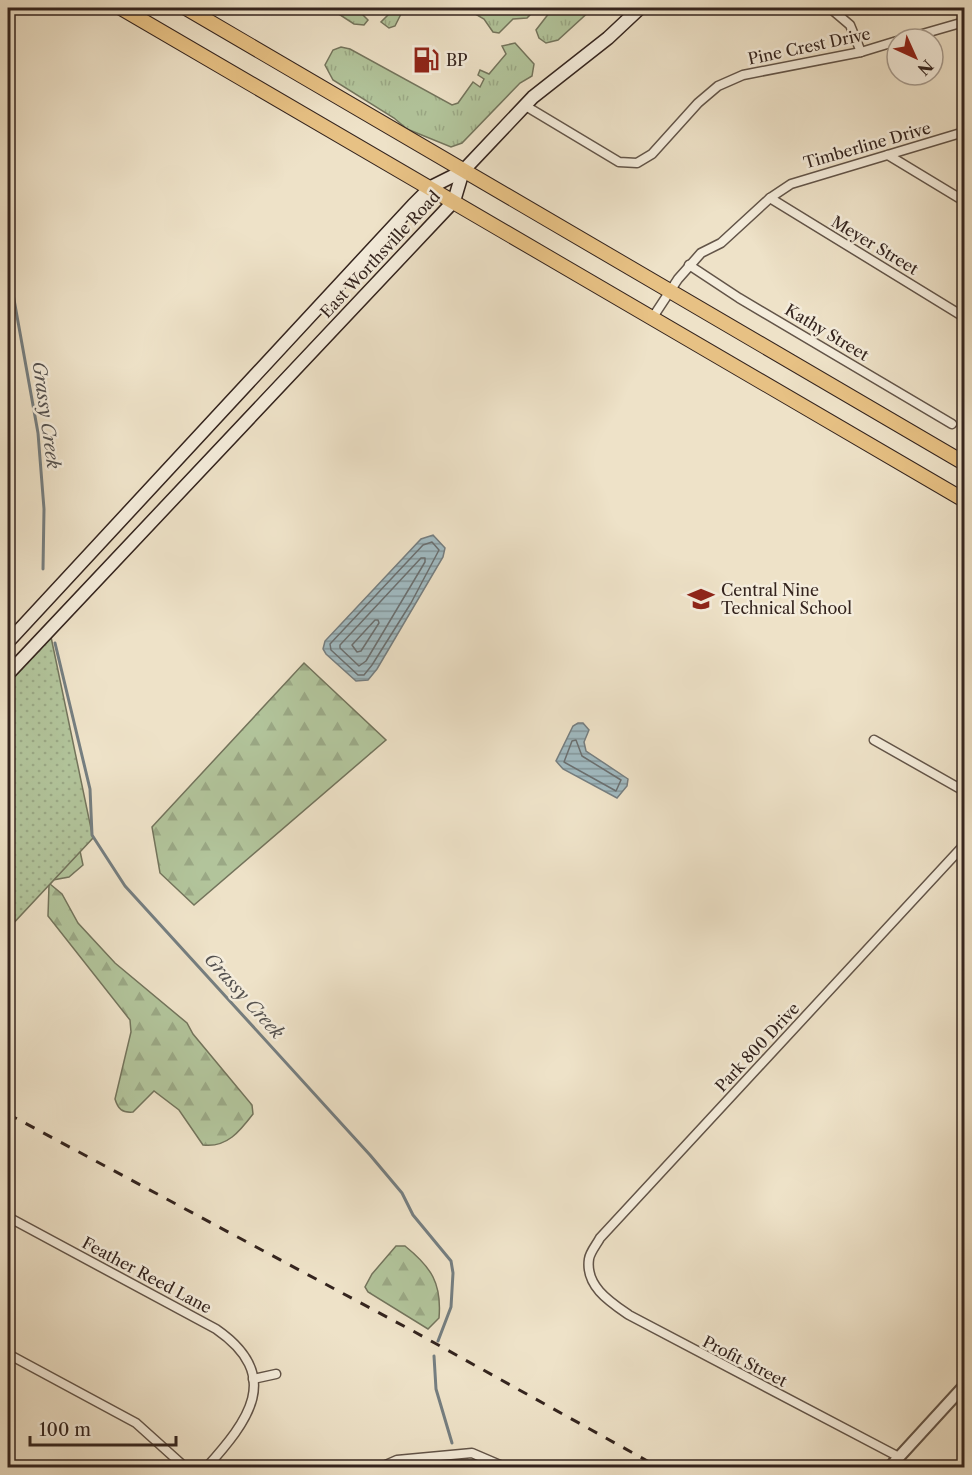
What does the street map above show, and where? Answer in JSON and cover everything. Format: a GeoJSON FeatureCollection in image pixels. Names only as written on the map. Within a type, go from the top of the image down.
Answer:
{"type":"FeatureCollection","features":[{"type":"Feature","properties":{"kind":"main road"},"geometry":{"type":"LineString","coordinates":[[121,8],[653,316],[964,500]]}},
{"type":"Feature","properties":{"kind":"main road"},"geometry":{"type":"LineString","coordinates":[[186,8],[964,463]]}},
{"type":"Feature","properties":{"kind":"main road"},"geometry":{"type":"LineString","coordinates":[[463,171],[524,105],[553,79],[608,38],[640,8]]}},
{"type":"Feature","properties":{"kind":"main road","name":"East Worthsville Road"},"geometry":{"type":"LineString","coordinates":[[8,642],[431,187],[463,171]]}},
{"type":"Feature","properties":{"kind":"main road","name":"East Worthsville Road"},"geometry":{"type":"LineString","coordinates":[[8,674],[454,201],[463,171]]}},
{"type":"Feature","properties":{"kind":"street"},"geometry":{"type":"LineString","coordinates":[[830,8],[850,25],[861,52]]}},
{"type":"Feature","properties":{"kind":"street"},"geometry":{"type":"LineString","coordinates":[[945,27],[964,22]]}},
{"type":"Feature","properties":{"kind":"street","name":"Pine Crest Drive"},"geometry":{"type":"LineString","coordinates":[[524,105],[619,162],[637,163],[652,154],[718,86],[751,72],[861,52],[885,45]]}},
{"type":"Feature","properties":{"kind":"street","name":"Timberline Drive"},"geometry":{"type":"LineString","coordinates":[[653,316],[689,264],[701,253],[721,243],[770,198],[791,184],[814,175],[964,132]]}},
{"type":"Feature","properties":{"kind":"street"},"geometry":{"type":"LineString","coordinates":[[888,155],[964,201]]}},
{"type":"Feature","properties":{"kind":"street","name":"Meyer Street"},"geometry":{"type":"LineString","coordinates":[[770,198],[964,317]]}},
{"type":"Feature","properties":{"kind":"street","name":"Kathy Street"},"geometry":{"type":"LineString","coordinates":[[689,264],[739,297],[952,424]]}},
{"type":"Feature","properties":{"kind":"street"},"geometry":{"type":"LineString","coordinates":[[874,740],[964,791]]}},
{"type":"Feature","properties":{"kind":"street","name":"Park 800 Drive"},"geometry":{"type":"LineString","coordinates":[[590,1276],[589,1258],[600,1238],[964,845]]}},
{"type":"Feature","properties":{"kind":"street","name":"Feather Reed Lane"},"geometry":{"type":"LineString","coordinates":[[8,1217],[216,1329],[238,1348],[253,1379]]}},
{"type":"Feature","properties":{"kind":"street","name":"Profit Street"},"geometry":{"type":"LineString","coordinates":[[590,1276],[602,1296],[629,1316],[899,1457]]}},
{"type":"Feature","properties":{"kind":"street"},"geometry":{"type":"LineString","coordinates":[[8,1354],[136,1423],[186,1467]]}},
{"type":"Feature","properties":{"kind":"street"},"geometry":{"type":"LineString","coordinates":[[206,1467],[242,1427],[254,1395],[253,1379],[276,1374]]}},
{"type":"Feature","properties":{"kind":"street"},"geometry":{"type":"LineString","coordinates":[[889,1467],[964,1386]]}},
{"type":"Feature","properties":{"kind":"street"},"geometry":{"type":"LineString","coordinates":[[379,1467],[397,1460],[472,1453],[507,1467]]}},
{"type":"Feature","properties":{"kind":"green space"},"geometry":{"type":"Polygon","coordinates":[[[336,8],[366,8],[361,13],[368,20],[364,25],[354,24],[334,11],[336,8]]]}},
{"type":"Feature","properties":{"kind":"green space"},"geometry":{"type":"Polygon","coordinates":[[[395,8],[404,8],[395,26],[389,28],[381,22],[395,8]]]}},
{"type":"Feature","properties":{"kind":"green space"},"geometry":{"type":"Polygon","coordinates":[[[465,8],[537,8],[527,18],[513,19],[499,33],[493,32],[484,19],[465,8]]]}},
{"type":"Feature","properties":{"kind":"green space"},"geometry":{"type":"Polygon","coordinates":[[[553,8],[593,8],[558,40],[546,43],[539,38],[536,30],[553,8]]]}},
{"type":"Feature","properties":{"kind":"green space"},"geometry":{"type":"Polygon","coordinates":[[[515,43],[534,64],[532,76],[520,83],[462,143],[451,147],[407,129],[394,118],[333,80],[325,65],[333,50],[341,47],[350,49],[452,105],[458,103],[473,82],[480,87],[484,79],[478,75],[480,70],[489,74],[506,54],[502,46],[515,43]]]}},
{"type":"Feature","properties":{"kind":"green space"},"geometry":{"type":"Polygon","coordinates":[[[51,637],[93,838],[8,929],[8,683],[51,637]]]}},
{"type":"Feature","properties":{"kind":"green space"},"geometry":{"type":"Polygon","coordinates":[[[304,663],[386,740],[194,905],[160,873],[152,827],[304,663]]]}},
{"type":"Feature","properties":{"kind":"green space"},"geometry":{"type":"Polygon","coordinates":[[[80,851],[83,865],[69,877],[54,880],[80,851]]]}},
{"type":"Feature","properties":{"kind":"green space"},"geometry":{"type":"Polygon","coordinates":[[[50,883],[62,894],[78,923],[115,963],[187,1023],[193,1034],[252,1105],[253,1114],[232,1137],[219,1144],[203,1145],[179,1110],[154,1091],[133,1112],[126,1112],[119,1108],[115,1099],[131,1032],[130,1020],[48,916],[50,883]]]}},
{"type":"Feature","properties":{"kind":"green space"},"geometry":{"type":"Polygon","coordinates":[[[396,1246],[405,1246],[422,1261],[433,1277],[439,1295],[439,1318],[428,1329],[368,1292],[365,1287],[372,1274],[396,1246]]]}},
{"type":"Feature","properties":{"kind":"green space"},"geometry":{"type":"Polygon","coordinates":[[[481,1460],[493,1467],[402,1467],[481,1460]]]}},
{"type":"Feature","properties":{"kind":"water"},"geometry":{"type":"Polygon","coordinates":[[[433,535],[445,548],[443,557],[377,669],[368,680],[356,681],[326,654],[323,649],[325,641],[421,539],[433,535]]]}},
{"type":"Feature","properties":{"kind":"water"},"geometry":{"type":"Polygon","coordinates":[[[583,723],[589,730],[584,742],[586,751],[628,779],[627,786],[617,798],[563,769],[556,761],[573,726],[583,723]]]}},
{"type":"Feature","properties":{"kind":"waterway","name":"Grassy Creek"},"geometry":{"type":"LineString","coordinates":[[8,266],[38,433],[44,509],[43,569]]}},
{"type":"Feature","properties":{"kind":"waterway","name":"Grassy Creek"},"geometry":{"type":"LineString","coordinates":[[55,643],[90,789],[92,835],[125,886],[370,1155],[402,1193],[413,1215],[451,1261],[453,1273],[451,1307],[438,1341]]}},
{"type":"Feature","properties":{"kind":"waterway","name":"Grassy Creek"},"geometry":{"type":"LineString","coordinates":[[434,1356],[436,1389],[452,1443]]}},
{"type":"Feature","properties":{"kind":"railway"},"geometry":{"type":"LineString","coordinates":[[8,1114],[413,1331],[660,1468]]}},
{"type":"Feature","properties":{"kind":"place","name":"BP"},"geometry":{"type":"Point","coordinates":[426,60]}},
{"type":"Feature","properties":{"kind":"place","name":"Central Nine Technical School"},"geometry":{"type":"Point","coordinates":[701,599]}}]}
